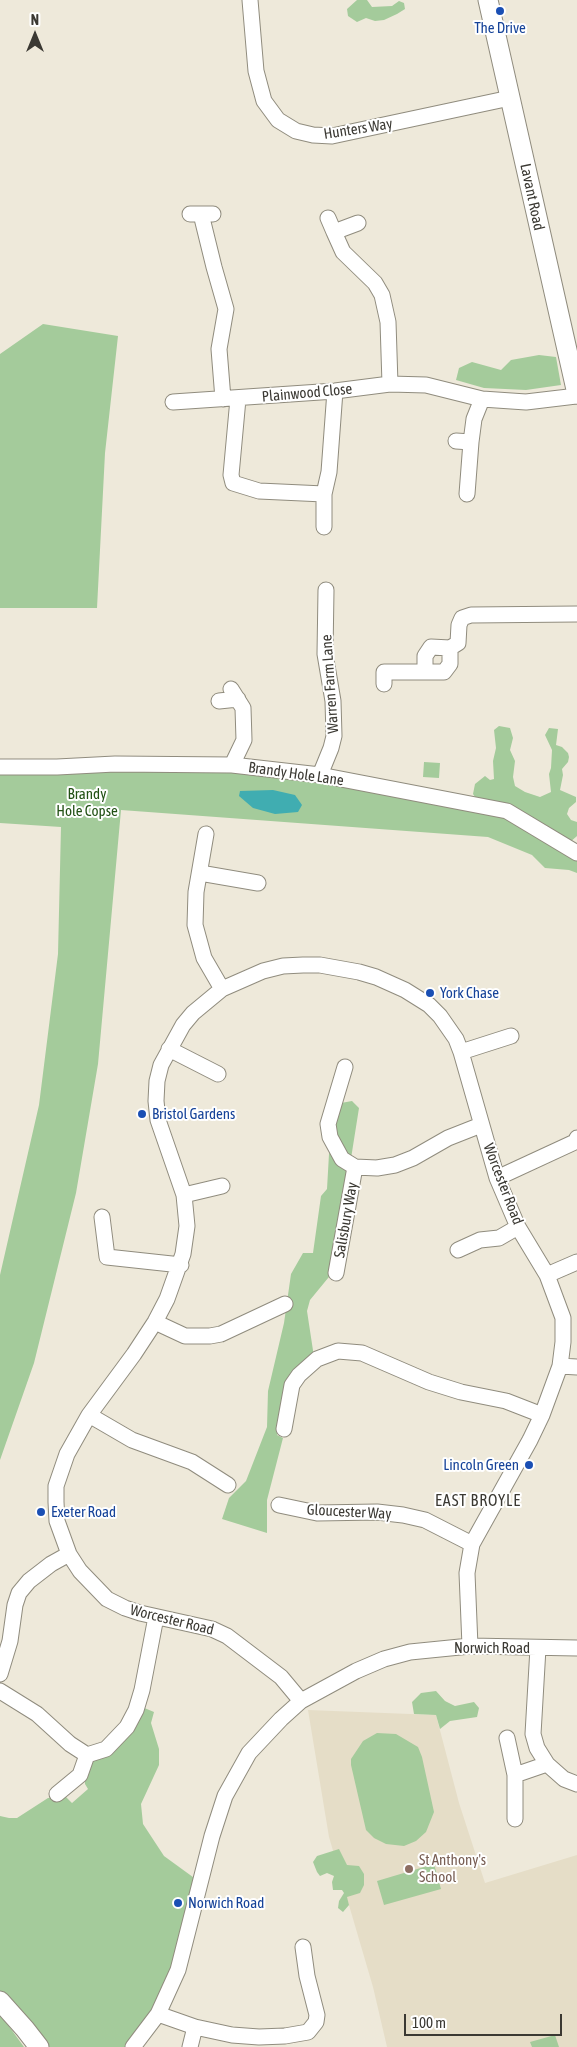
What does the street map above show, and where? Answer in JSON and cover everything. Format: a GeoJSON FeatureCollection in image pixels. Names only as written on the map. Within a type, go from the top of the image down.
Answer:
{"type":"FeatureCollection","features":[{"type":"Feature","properties":{"kind":"main road","name":"Lavant Road"},"geometry":{"type":"LineString","coordinates":[[488,0],[577,395]]}},
{"type":"Feature","properties":{"kind":"main road"},"geometry":{"type":"LineString","coordinates":[[0,2002],[39,2047]]}},
{"type":"Feature","properties":{"kind":"street","name":"Hunters Way"},"geometry":{"type":"LineString","coordinates":[[250,0],[258,24],[256,72],[264,101],[278,120],[296,131],[313,136],[332,136],[510,98]]}},
{"type":"Feature","properties":{"kind":"street"},"geometry":{"type":"LineString","coordinates":[[201,214],[226,309],[220,349],[231,399],[230,475],[233,483],[259,491],[324,494]]}},
{"type":"Feature","properties":{"kind":"street"},"geometry":{"type":"LineString","coordinates":[[328,218],[343,252],[375,283],[382,294],[388,322],[390,384]]}},
{"type":"Feature","properties":{"kind":"street"},"geometry":{"type":"LineString","coordinates":[[334,232],[358,223]]}},
{"type":"Feature","properties":{"kind":"street","name":"Plainwood Close"},"geometry":{"type":"LineString","coordinates":[[173,402],[335,391],[390,384],[426,385],[482,399],[526,402],[577,395]]}},
{"type":"Feature","properties":{"kind":"street"},"geometry":{"type":"LineString","coordinates":[[324,527],[324,494],[329,472],[335,391]]}},
{"type":"Feature","properties":{"kind":"street"},"geometry":{"type":"LineString","coordinates":[[467,494],[463,441],[482,399]]}},
{"type":"Feature","properties":{"kind":"street","name":"Warren Farm Lane"},"geometry":{"type":"LineString","coordinates":[[320,775],[331,748],[335,716],[325,654],[326,590]]}},
{"type":"Feature","properties":{"kind":"street"},"geometry":{"type":"LineString","coordinates":[[384,684],[384,672],[444,672],[450,664],[450,648],[458,643],[459,625],[462,618],[471,615],[527,622],[577,614]]}},
{"type":"Feature","properties":{"kind":"street"},"geometry":{"type":"LineString","coordinates":[[219,701],[234,694],[243,708],[244,740],[232,765]]}},
{"type":"Feature","properties":{"kind":"street","name":"Brandy Hole Lane"},"geometry":{"type":"LineString","coordinates":[[0,767],[149,764],[232,765],[320,775],[507,810],[577,853]]}},
{"type":"Feature","properties":{"kind":"street"},"geometry":{"type":"LineString","coordinates":[[206,834],[195,911],[198,939],[211,973],[222,989]]}},
{"type":"Feature","properties":{"kind":"street"},"geometry":{"type":"LineString","coordinates":[[200,873],[258,883]]}},
{"type":"Feature","properties":{"kind":"street","name":"Worcester Road"},"geometry":{"type":"LineString","coordinates":[[301,1701],[281,1677],[227,1636],[212,1629],[125,1608],[108,1599],[80,1571],[69,1554],[58,1521],[56,1486],[67,1454],[89,1415],[155,1322],[168,1299],[181,1265],[187,1226],[184,1195],[158,1120],[156,1101],[157,1081],[169,1049],[193,1012],[222,989],[263,970],[283,966],[320,965],[359,972],[391,983],[429,1005],[449,1027],[461,1052],[497,1178],[518,1226],[547,1276],[563,1318],[560,1366],[542,1415],[472,1544],[467,1573],[470,1646]]}},
{"type":"Feature","properties":{"kind":"street"},"geometry":{"type":"LineString","coordinates":[[461,1052],[511,1036]]}},
{"type":"Feature","properties":{"kind":"street"},"geometry":{"type":"LineString","coordinates":[[169,1049],[218,1074]]}},
{"type":"Feature","properties":{"kind":"street"},"geometry":{"type":"LineString","coordinates":[[345,1067],[328,1124],[330,1137],[342,1158],[355,1167],[377,1168],[395,1165],[413,1158],[448,1138],[481,1125]]}},
{"type":"Feature","properties":{"kind":"street"},"geometry":{"type":"LineString","coordinates":[[497,1178],[577,1141],[577,1138]]}},
{"type":"Feature","properties":{"kind":"street","name":"Salisbury Way"},"geometry":{"type":"LineString","coordinates":[[336,1272],[355,1167]]}},
{"type":"Feature","properties":{"kind":"street"},"geometry":{"type":"LineString","coordinates":[[184,1195],[222,1186]]}},
{"type":"Feature","properties":{"kind":"street"},"geometry":{"type":"LineString","coordinates":[[102,1217],[107,1258],[181,1265]]}},
{"type":"Feature","properties":{"kind":"street"},"geometry":{"type":"LineString","coordinates":[[458,1250],[480,1240],[498,1238],[518,1226]]}},
{"type":"Feature","properties":{"kind":"street"},"geometry":{"type":"LineString","coordinates":[[547,1276],[577,1262]]}},
{"type":"Feature","properties":{"kind":"street"},"geometry":{"type":"LineString","coordinates":[[155,1322],[185,1336],[210,1336],[221,1334],[285,1304]]}},
{"type":"Feature","properties":{"kind":"street"},"geometry":{"type":"LineString","coordinates":[[284,1429],[292,1385],[299,1375],[317,1359],[338,1351],[362,1353],[429,1382],[461,1392],[506,1401],[542,1415]]}},
{"type":"Feature","properties":{"kind":"street"},"geometry":{"type":"LineString","coordinates":[[560,1366],[577,1367]]}},
{"type":"Feature","properties":{"kind":"street"},"geometry":{"type":"LineString","coordinates":[[89,1415],[132,1440],[192,1462],[228,1485]]}},
{"type":"Feature","properties":{"kind":"street","name":"Gloucester Way"},"geometry":{"type":"LineString","coordinates":[[279,1505],[317,1513],[376,1512],[403,1515],[432,1524],[472,1544]]}},
{"type":"Feature","properties":{"kind":"street"},"geometry":{"type":"LineString","coordinates":[[0,1674],[10,1641],[15,1604],[19,1593],[29,1581],[69,1554]]}},
{"type":"Feature","properties":{"kind":"street"},"geometry":{"type":"LineString","coordinates":[[57,1794],[80,1775],[88,1755],[106,1749],[127,1728],[136,1710],[142,1690],[156,1617]]}},
{"type":"Feature","properties":{"kind":"street","name":"Norwich Road"},"geometry":{"type":"LineString","coordinates":[[133,2047],[158,2014],[178,1970],[212,1836],[228,1789],[249,1753],[267,1732],[301,1701],[356,1671],[384,1659],[422,1650],[470,1646],[577,1648]]}},
{"type":"Feature","properties":{"kind":"street"},"geometry":{"type":"LineString","coordinates":[[538,1648],[533,1734],[537,1748],[547,1764],[564,1779],[577,1784]]}},
{"type":"Feature","properties":{"kind":"street"},"geometry":{"type":"LineString","coordinates":[[0,1691],[37,1714],[70,1744],[88,1755]]}},
{"type":"Feature","properties":{"kind":"street"},"geometry":{"type":"LineString","coordinates":[[507,1738],[515,1775],[515,1819]]}},
{"type":"Feature","properties":{"kind":"street"},"geometry":{"type":"LineString","coordinates":[[515,1775],[547,1764]]}},
{"type":"Feature","properties":{"kind":"street"},"geometry":{"type":"LineString","coordinates":[[158,2014],[195,2027],[232,2035],[285,2036],[308,2032],[316,2022],[317,2015],[307,1976],[303,1947]]}},
{"type":"Feature","properties":{"kind":"street"},"geometry":{"type":"LineString","coordinates":[[190,2047],[195,2027]]}},
{"type":"Feature","properties":{"kind":"shaded area","name":"St Anthony's School"},"geometry":{"type":"Polygon","coordinates":[[[308,1710],[436,1715],[459,1803],[485,1883],[577,1855],[577,2047],[387,2047],[373,1987],[329,1837],[308,1710]]]}},
{"type":"Feature","properties":{"kind":"green space"},"geometry":{"type":"Polygon","coordinates":[[[357,0],[367,0],[372,7],[392,6],[399,1],[404,3],[405,9],[384,20],[375,21],[366,18],[357,22],[348,16],[347,9],[357,0]]]}},
{"type":"Feature","properties":{"kind":"green space"},"geometry":{"type":"Polygon","coordinates":[[[43,324],[118,336],[105,453],[97,608],[0,608],[0,354],[43,324]]]}},
{"type":"Feature","properties":{"kind":"green space"},"geometry":{"type":"Polygon","coordinates":[[[539,355],[556,357],[561,385],[526,390],[484,388],[456,380],[459,368],[472,362],[501,370],[511,360],[539,355]]]}},
{"type":"Feature","properties":{"kind":"green space"},"geometry":{"type":"Polygon","coordinates":[[[499,726],[510,728],[513,738],[510,750],[515,761],[513,777],[515,786],[540,797],[551,792],[549,774],[552,750],[545,735],[549,728],[558,729],[556,745],[562,747],[569,757],[568,762],[562,769],[563,775],[560,790],[576,797],[576,802],[569,808],[567,814],[571,820],[577,822],[577,836],[569,843],[477,800],[473,794],[475,784],[485,776],[490,780],[494,779],[493,761],[496,748],[494,730],[499,726]]]}},
{"type":"Feature","properties":{"kind":"green space"},"geometry":{"type":"Polygon","coordinates":[[[424,762],[440,763],[439,778],[423,777],[424,762]]]}},
{"type":"Feature","properties":{"kind":"green space","name":"Brandy Hole Copse"},"geometry":{"type":"Polygon","coordinates":[[[151,767],[306,777],[502,816],[577,857],[577,873],[569,870],[545,868],[532,855],[488,837],[121,810],[98,1064],[76,1193],[34,1363],[0,1460],[0,1275],[39,1105],[58,954],[61,827],[0,823],[0,770],[151,767]]]}},
{"type":"Feature","properties":{"kind":"green space"},"geometry":{"type":"Polygon","coordinates":[[[352,1101],[359,1108],[333,1272],[310,1300],[307,1311],[314,1357],[282,1418],[277,1435],[283,1438],[267,1500],[267,1533],[222,1519],[229,1498],[246,1481],[267,1427],[268,1391],[284,1323],[291,1274],[303,1253],[313,1253],[321,1196],[327,1189],[329,1154],[335,1124],[341,1103],[352,1101]]]}},
{"type":"Feature","properties":{"kind":"green space"},"geometry":{"type":"Polygon","coordinates":[[[436,1691],[445,1701],[455,1706],[474,1702],[479,1708],[477,1717],[450,1721],[440,1729],[436,1715],[414,1714],[412,1702],[421,1693],[436,1691]]]}},
{"type":"Feature","properties":{"kind":"green space"},"geometry":{"type":"Polygon","coordinates":[[[142,1707],[154,1712],[151,1723],[159,1749],[159,1765],[141,1804],[143,1824],[164,1856],[197,1880],[174,1968],[155,2011],[126,2047],[45,2047],[0,1997],[0,1816],[17,1818],[48,1798],[66,1797],[72,1803],[88,1789],[85,1784],[85,1777],[92,1759],[142,1707]]]}},
{"type":"Feature","properties":{"kind":"green space"},"geometry":{"type":"Polygon","coordinates":[[[377,1733],[396,1734],[418,1747],[422,1757],[434,1812],[426,1832],[416,1841],[404,1846],[386,1844],[374,1838],[366,1830],[351,1759],[363,1741],[377,1733]]]}},
{"type":"Feature","properties":{"kind":"green space"},"geometry":{"type":"Polygon","coordinates":[[[339,1849],[347,1865],[359,1866],[364,1874],[364,1885],[360,1893],[347,1897],[349,1905],[343,1912],[338,1908],[339,1901],[344,1893],[342,1890],[333,1890],[332,1882],[334,1876],[327,1873],[320,1876],[313,1862],[317,1856],[339,1849]]]}},
{"type":"Feature","properties":{"kind":"green space"},"geometry":{"type":"Polygon","coordinates":[[[434,1864],[441,1889],[384,1905],[377,1881],[434,1864]]]}},
{"type":"Feature","properties":{"kind":"green space"},"geometry":{"type":"Polygon","coordinates":[[[0,2016],[3,2018],[24,2047],[0,2047],[0,2016]]]}},
{"type":"Feature","properties":{"kind":"green space"},"geometry":{"type":"Polygon","coordinates":[[[555,2035],[559,2047],[532,2047],[530,2042],[555,2035]]]}},
{"type":"Feature","properties":{"kind":"water"},"geometry":{"type":"Polygon","coordinates":[[[273,790],[295,795],[302,805],[298,812],[275,814],[253,808],[239,796],[240,791],[273,790]]]}},
{"type":"Feature","properties":{"kind":"place","name":"The Drive"},"geometry":{"type":"Point","coordinates":[500,11]}},
{"type":"Feature","properties":{"kind":"place","name":"York Chase"},"geometry":{"type":"Point","coordinates":[430,993]}},
{"type":"Feature","properties":{"kind":"place","name":"Bristol Gardens"},"geometry":{"type":"Point","coordinates":[142,1114]}},
{"type":"Feature","properties":{"kind":"place","name":"Lincoln Green"},"geometry":{"type":"Point","coordinates":[529,1465]}},
{"type":"Feature","properties":{"kind":"place","name":"Exeter Road"},"geometry":{"type":"Point","coordinates":[41,1512]}},
{"type":"Feature","properties":{"kind":"place","name":"St Anthony's School"},"geometry":{"type":"Point","coordinates":[409,1869]}},
{"type":"Feature","properties":{"kind":"place","name":"Norwich Road"},"geometry":{"type":"Point","coordinates":[178,1903]}},
{"type":"Feature","properties":{"kind":"district","name":"EAST BROYLE"},"geometry":{"type":"Point","coordinates":[478,1501]}}]}
